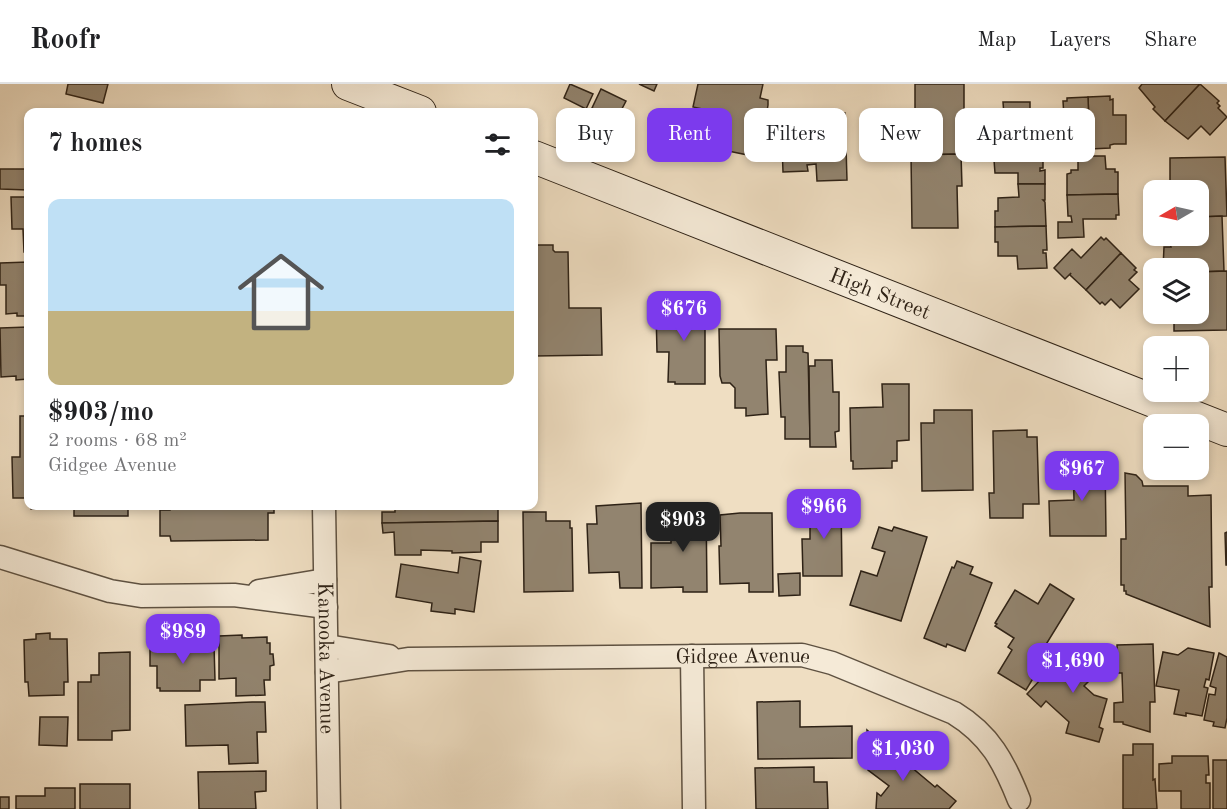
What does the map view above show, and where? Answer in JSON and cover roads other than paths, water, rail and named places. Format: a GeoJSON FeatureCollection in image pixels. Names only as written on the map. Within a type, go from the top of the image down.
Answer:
{"type":"FeatureCollection","features":[{"type":"Feature","properties":{"kind":"main road"},"geometry":{"type":"LineString","coordinates":[[348,84],[410,108]]}},
{"type":"Feature","properties":{"kind":"main road","name":"High Street"},"geometry":{"type":"LineString","coordinates":[[538,159],[1227,430]]}},
{"type":"Feature","properties":{"kind":"street","name":"Kanooka Avenue"},"geometry":{"type":"LineString","coordinates":[[324,510],[329,809]]}},
{"type":"Feature","properties":{"kind":"street"},"geometry":{"type":"LineString","coordinates":[[0,557],[110,591],[141,596],[234,595],[326,607]]}},
{"type":"Feature","properties":{"kind":"street"},"geometry":{"type":"LineString","coordinates":[[234,595],[325,580]]}},
{"type":"Feature","properties":{"kind":"street","name":"Gidgee Avenue"},"geometry":{"type":"LineString","coordinates":[[327,646],[408,660]]}},
{"type":"Feature","properties":{"kind":"street","name":"Gidgee Avenue"},"geometry":{"type":"LineString","coordinates":[[327,672],[408,660],[802,655],[832,663],[954,712],[969,722],[995,749],[1019,800]]}},
{"type":"Feature","properties":{"kind":"street"},"geometry":{"type":"LineString","coordinates":[[692,656],[694,809]]}}]}
